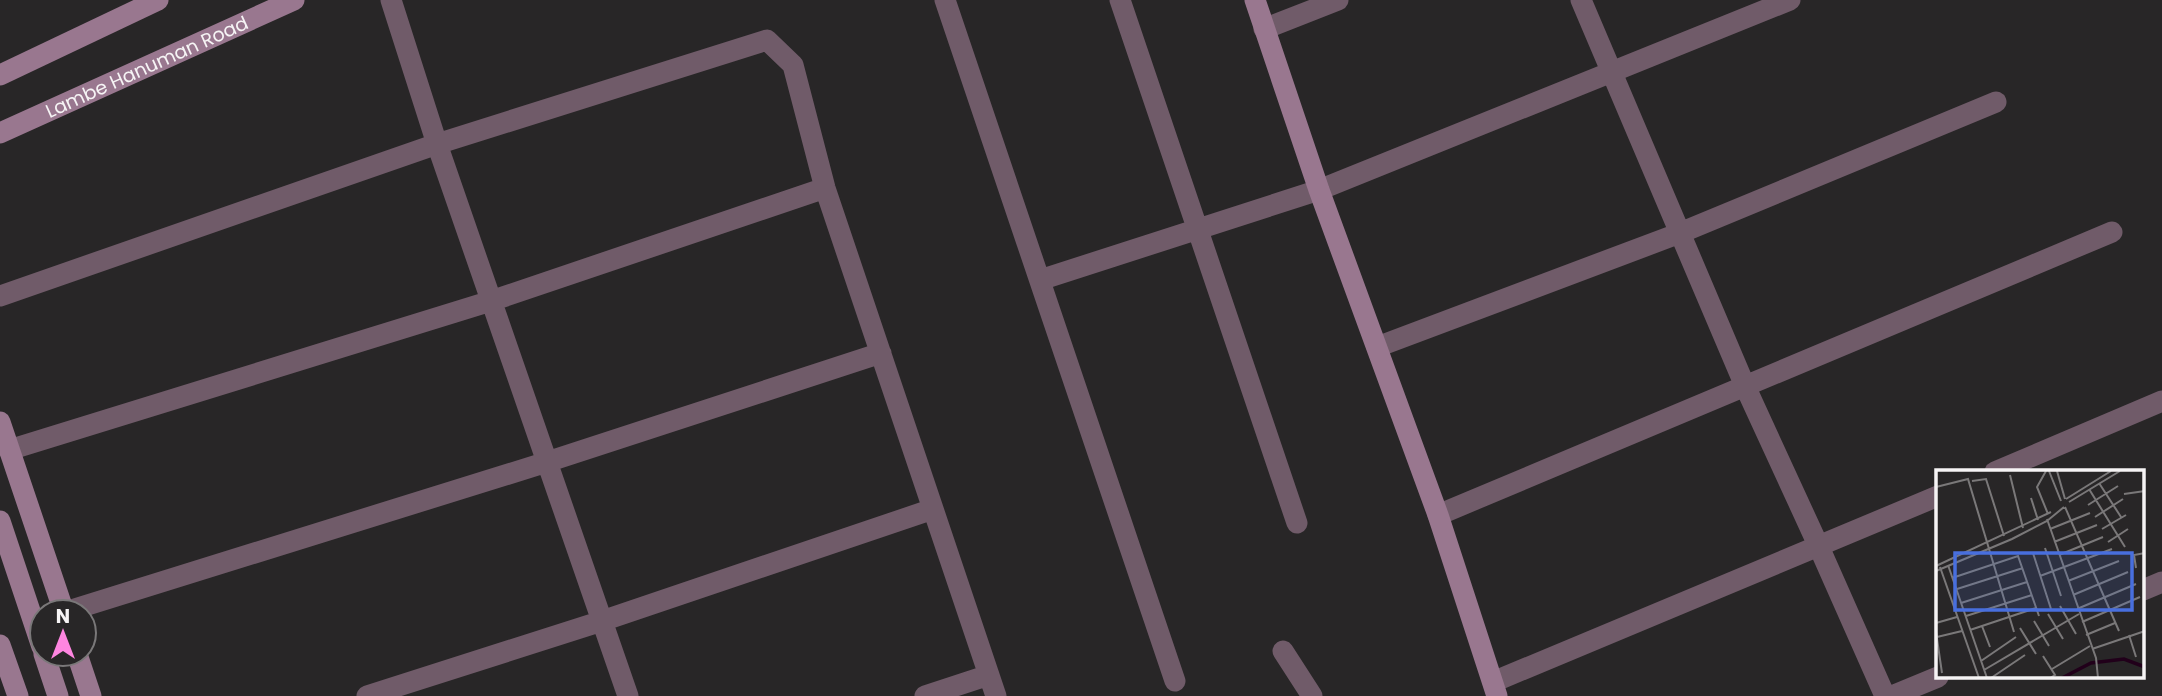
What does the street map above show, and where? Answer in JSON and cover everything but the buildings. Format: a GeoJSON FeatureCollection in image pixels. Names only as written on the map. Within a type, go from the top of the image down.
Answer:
{"type":"FeatureCollection","features":[{"type":"Feature","properties":{"kind":"main road"},"geometry":{"type":"LineString","coordinates":[[0,75],[158,0]]}},
{"type":"Feature","properties":{"kind":"main road","name":"Lambe Hanuman Road"},"geometry":{"type":"LineString","coordinates":[[0,133],[294,0]]}},
{"type":"Feature","properties":{"kind":"main road"},"geometry":{"type":"LineString","coordinates":[[1255,0],[1319,190],[1438,515],[1495,689]]}},
{"type":"Feature","properties":{"kind":"main road"},"geometry":{"type":"LineString","coordinates":[[0,422],[59,598]]}},
{"type":"Feature","properties":{"kind":"main road"},"geometry":{"type":"LineString","coordinates":[[0,521],[28,605]]}},
{"type":"Feature","properties":{"kind":"main road"},"geometry":{"type":"LineString","coordinates":[[0,645],[18,696]]}},
{"type":"Feature","properties":{"kind":"main road"},"geometry":{"type":"LineString","coordinates":[[49,668],[58,696]]}},
{"type":"Feature","properties":{"kind":"main road"},"geometry":{"type":"LineString","coordinates":[[82,668],[91,696]]}},
{"type":"Feature","properties":{"kind":"street"},"geometry":{"type":"LineString","coordinates":[[391,0],[437,144],[628,696]]}},
{"type":"Feature","properties":{"kind":"street"},"geometry":{"type":"LineString","coordinates":[[946,0],[1175,681]]}},
{"type":"Feature","properties":{"kind":"street"},"geometry":{"type":"LineString","coordinates":[[1120,0],[1297,523]]}},
{"type":"Feature","properties":{"kind":"street"},"geometry":{"type":"LineString","coordinates":[[1264,29],[1338,0]]}},
{"type":"Feature","properties":{"kind":"street"},"geometry":{"type":"LineString","coordinates":[[1581,0],[1745,386],[1885,696]]}},
{"type":"Feature","properties":{"kind":"street"},"geometry":{"type":"LineString","coordinates":[[1040,280],[1319,190],[1790,0]]}},
{"type":"Feature","properties":{"kind":"street"},"geometry":{"type":"LineString","coordinates":[[0,296],[437,144],[767,40],[793,65],[825,188],[996,696]]}},
{"type":"Feature","properties":{"kind":"street"},"geometry":{"type":"LineString","coordinates":[[1377,347],[1680,233],[1996,102]]}},
{"type":"Feature","properties":{"kind":"street"},"geometry":{"type":"LineString","coordinates":[[9,450],[491,301],[825,188]]}},
{"type":"Feature","properties":{"kind":"street"},"geometry":{"type":"LineString","coordinates":[[1438,515],[2112,232]]}},
{"type":"Feature","properties":{"kind":"street"},"geometry":{"type":"LineString","coordinates":[[98,601],[547,462],[881,353]]}},
{"type":"Feature","properties":{"kind":"street"},"geometry":{"type":"LineString","coordinates":[[2000,470],[2162,401]]}},
{"type":"Feature","properties":{"kind":"street"},"geometry":{"type":"LineString","coordinates":[[1495,689],[1936,497]]}},
{"type":"Feature","properties":{"kind":"street"},"geometry":{"type":"LineString","coordinates":[[367,696],[602,621],[933,509]]}},
{"type":"Feature","properties":{"kind":"street"},"geometry":{"type":"LineString","coordinates":[[2144,590],[2162,582]]}},
{"type":"Feature","properties":{"kind":"street"},"geometry":{"type":"LineString","coordinates":[[1283,651],[1312,696]]}},
{"type":"Feature","properties":{"kind":"street"},"geometry":{"type":"LineString","coordinates":[[925,696],[989,675]]}},
{"type":"Feature","properties":{"kind":"street"},"geometry":{"type":"LineString","coordinates":[[1892,696],[1936,678]]}}]}
